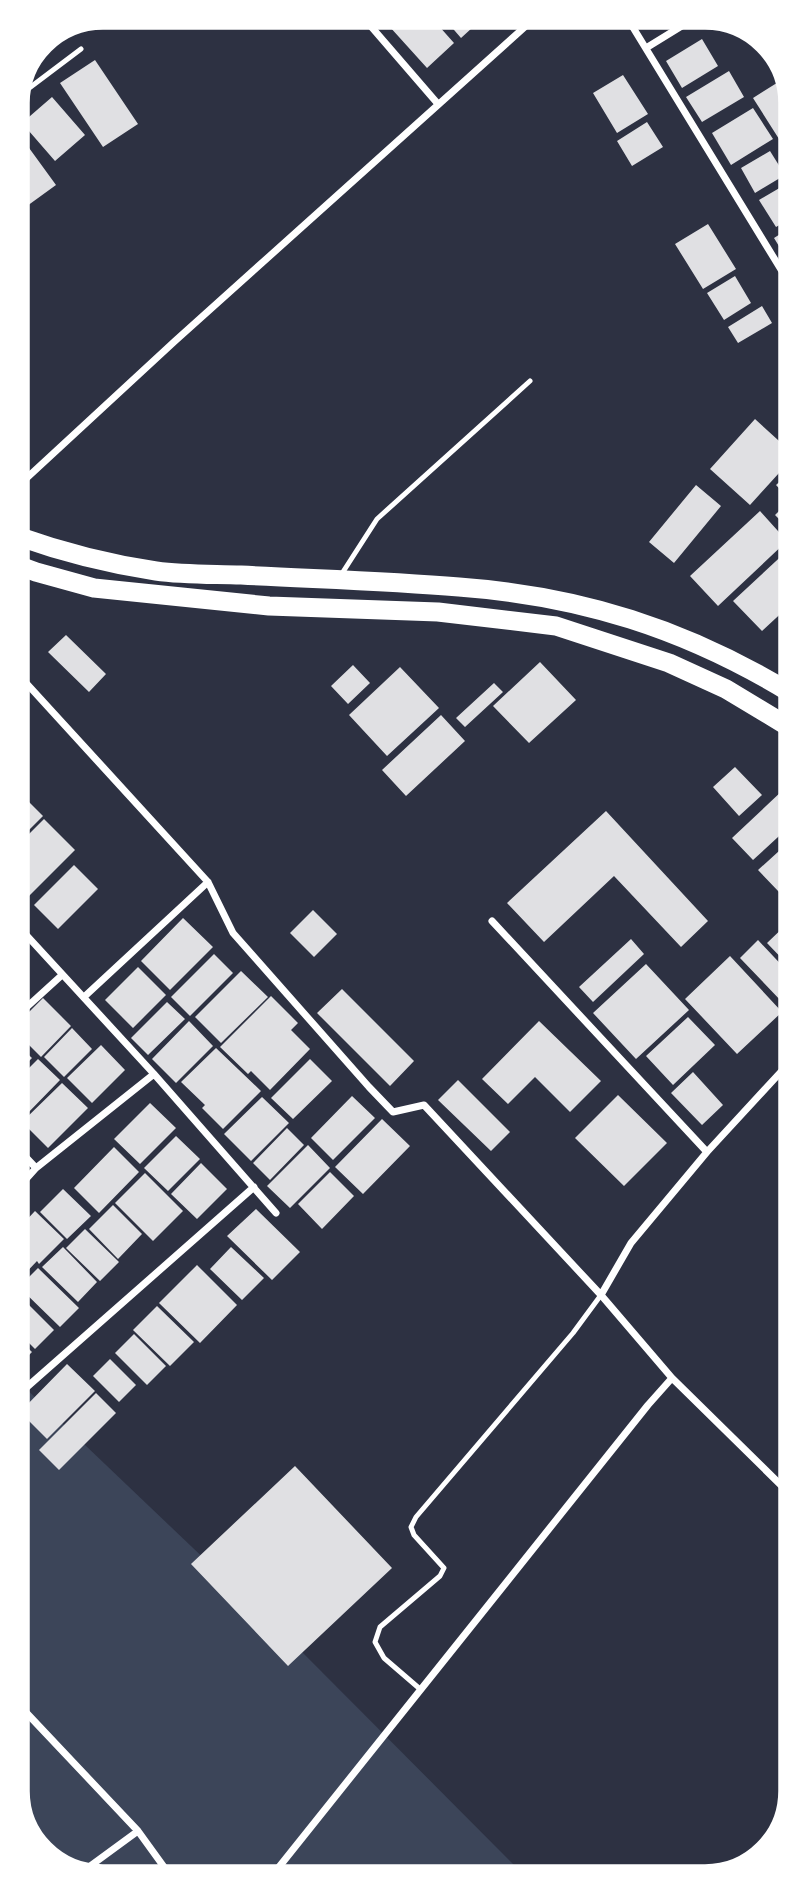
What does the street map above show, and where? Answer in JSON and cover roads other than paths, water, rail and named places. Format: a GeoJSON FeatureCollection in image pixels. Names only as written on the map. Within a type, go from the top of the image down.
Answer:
{"type":"FeatureCollection","features":[{"type":"Feature","properties":{"kind":"highway"},"geometry":{"type":"LineString","coordinates":[[28,540],[51,548],[157,571],[461,587],[523,595],[622,615],[708,648],[780,687]]}},
{"type":"Feature","properties":{"kind":"highway"},"geometry":{"type":"LineString","coordinates":[[28,569],[94,588],[269,606],[438,612],[556,626],[669,663],[726,689],[780,722]]}},
{"type":"Feature","properties":{"kind":"street"},"geometry":{"type":"LineString","coordinates":[[372,28],[438,104]]}},
{"type":"Feature","properties":{"kind":"street"},"geometry":{"type":"LineString","coordinates":[[28,477],[524,28]]}},
{"type":"Feature","properties":{"kind":"street"},"geometry":{"type":"LineString","coordinates":[[634,28],[780,268]]}},
{"type":"Feature","properties":{"kind":"street"},"geometry":{"type":"LineString","coordinates":[[646,48],[678,28]]}},
{"type":"Feature","properties":{"kind":"street"},"geometry":{"type":"LineString","coordinates":[[28,685],[208,881],[233,933],[369,1087],[393,1112],[424,1105],[601,1295],[672,1378],[780,1483]]}},
{"type":"Feature","properties":{"kind":"street"},"geometry":{"type":"LineString","coordinates":[[84,997],[208,881]]}},
{"type":"Feature","properties":{"kind":"street"},"geometry":{"type":"LineString","coordinates":[[492,921],[707,1152]]}},
{"type":"Feature","properties":{"kind":"street"},"geometry":{"type":"LineString","coordinates":[[28,937],[154,1074],[276,1213]]}},
{"type":"Feature","properties":{"kind":"street"},"geometry":{"type":"LineString","coordinates":[[28,1006],[62,975]]}},
{"type":"Feature","properties":{"kind":"street"},"geometry":{"type":"LineString","coordinates":[[601,1295],[631,1243],[707,1152],[780,1073]]}},
{"type":"Feature","properties":{"kind":"street"},"geometry":{"type":"LineString","coordinates":[[28,1177],[154,1074]]}},
{"type":"Feature","properties":{"kind":"street"},"geometry":{"type":"LineString","coordinates":[[28,1160],[36,1168]]}},
{"type":"Feature","properties":{"kind":"street"},"geometry":{"type":"LineString","coordinates":[[28,1386],[254,1187]]}},
{"type":"Feature","properties":{"kind":"street"},"geometry":{"type":"LineString","coordinates":[[280,1866],[672,1378]]}},
{"type":"Feature","properties":{"kind":"street"},"geometry":{"type":"LineString","coordinates":[[28,1714],[138,1831],[163,1866]]}},
{"type":"Feature","properties":{"kind":"street"},"geometry":{"type":"LineString","coordinates":[[91,1865],[138,1831]]}},
{"type":"Feature","properties":{"kind":"lane"},"geometry":{"type":"LineString","coordinates":[[30,87],[81,49]]}},
{"type":"Feature","properties":{"kind":"lane"},"geometry":{"type":"LineString","coordinates":[[337,581],[377,519],[530,381]]}},
{"type":"Feature","properties":{"kind":"lane"},"geometry":{"type":"LineString","coordinates":[[420,1689],[384,1658],[375,1642],[380,1627],[440,1576],[443,1568],[414,1535],[411,1527],[416,1517],[573,1334],[601,1295]]}}]}
